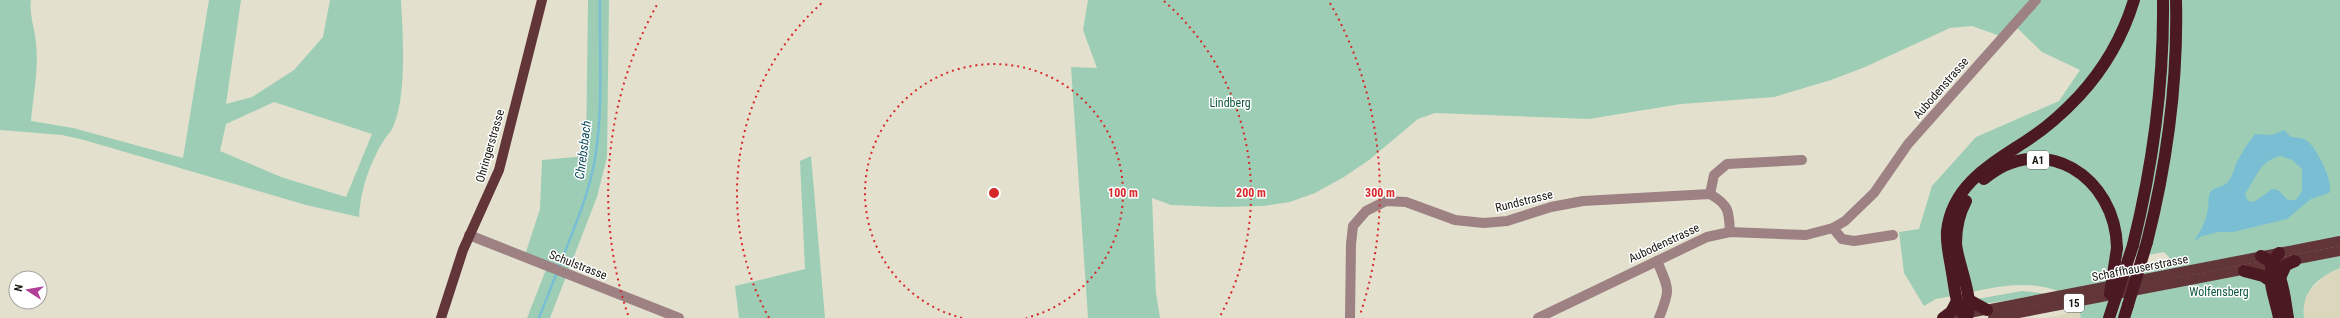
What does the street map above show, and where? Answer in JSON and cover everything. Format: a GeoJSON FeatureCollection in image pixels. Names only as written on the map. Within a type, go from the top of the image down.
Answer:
{"type":"FeatureCollection","features":[{"type":"Feature","properties":{"kind":"highway","name":"A1"},"geometry":{"type":"LineString","coordinates":[[1966,317],[1947,238],[1950,218],[1959,198],[1981,171],[2045,128],[2082,93],[2112,52],[2134,0]]}},
{"type":"Feature","properties":{"kind":"highway"},"geometry":{"type":"LineString","coordinates":[[2109,318],[2133,245],[2145,195],[2156,130],[2162,64],[2163,0]]}},
{"type":"Feature","properties":{"kind":"highway"},"geometry":{"type":"LineString","coordinates":[[2124,318],[2147,242],[2158,198],[2169,132],[2175,65],[2176,0]]}},
{"type":"Feature","properties":{"kind":"highway","name":"A1"},"geometry":{"type":"LineString","coordinates":[[1963,301],[1956,243],[1960,216],[1967,199],[1980,182],[1999,168],[2014,162],[2036,160],[2056,162],[2071,167],[2087,177],[2096,186],[2109,206],[2115,226],[2117,248],[2116,270],[2106,318]]}},
{"type":"Feature","properties":{"kind":"highway"},"geometry":{"type":"LineString","coordinates":[[2272,264],[2279,253]]}},
{"type":"Feature","properties":{"kind":"highway"},"geometry":{"type":"LineString","coordinates":[[2261,256],[2272,264],[2279,318]]}},
{"type":"Feature","properties":{"kind":"highway"},"geometry":{"type":"LineString","coordinates":[[2275,279],[2286,265],[2295,261]]}},
{"type":"Feature","properties":{"kind":"highway"},"geometry":{"type":"LineString","coordinates":[[2244,271],[2275,279]]}},
{"type":"Feature","properties":{"kind":"highway"},"geometry":{"type":"LineString","coordinates":[[2275,279],[2288,318]]}},
{"type":"Feature","properties":{"kind":"highway"},"geometry":{"type":"LineString","coordinates":[[1944,318],[1963,301],[1990,314]]}},
{"type":"Feature","properties":{"kind":"highway"},"geometry":{"type":"LineString","coordinates":[[2128,305],[2129,318]]}},
{"type":"Feature","properties":{"kind":"main road","name":"Ohringerstrasse"},"geometry":{"type":"LineString","coordinates":[[441,318],[469,235],[491,190],[500,166],[542,0]]}},
{"type":"Feature","properties":{"kind":"main road","name":"Schaffhauserstrasse"},"geometry":{"type":"LineString","coordinates":[[1990,314],[2261,256],[2340,241]]}},
{"type":"Feature","properties":{"kind":"main road","name":"Schaffhauserstrasse"},"geometry":{"type":"LineString","coordinates":[[1944,318],[1990,314],[2244,271],[2340,251]]}},
{"type":"Feature","properties":{"kind":"street","name":"Aubodenstrasse"},"geometry":{"type":"LineString","coordinates":[[1538,318],[1707,237],[1730,232],[1806,235],[1833,228],[1860,209],[1908,144],[2036,0]]}},
{"type":"Feature","properties":{"kind":"street"},"geometry":{"type":"LineString","coordinates":[[1730,232],[1729,210],[1721,200],[1710,194],[1714,175],[1727,164],[1802,160]]}},
{"type":"Feature","properties":{"kind":"street","name":"Rundstrasse"},"geometry":{"type":"LineString","coordinates":[[1350,318],[1351,244],[1353,226],[1366,211],[1374,205],[1386,201],[1406,202],[1454,220],[1484,223],[1507,221],[1551,207],[1582,200],[1710,194]]}},
{"type":"Feature","properties":{"kind":"street"},"geometry":{"type":"LineString","coordinates":[[1833,228],[1842,239],[1854,241],[1893,235]]}},
{"type":"Feature","properties":{"kind":"street","name":"Schulstrasse"},"geometry":{"type":"LineString","coordinates":[[469,235],[679,318]]}},
{"type":"Feature","properties":{"kind":"street"},"geometry":{"type":"LineString","coordinates":[[1657,261],[1668,287],[1667,298],[1659,318]]}},
{"type":"Feature","properties":{"kind":"shaded area"},"geometry":{"type":"Polygon","coordinates":[[[2340,268],[2340,318],[2304,318],[2303,303],[2307,293],[2325,276],[2340,268]]]}},
{"type":"Feature","properties":{"kind":"shaded area"},"geometry":{"type":"Polygon","coordinates":[[[2080,311],[2081,318],[2046,318],[2080,311]]]}},
{"type":"Feature","properties":{"kind":"green space"},"geometry":{"type":"Polygon","coordinates":[[[0,0],[31,0],[37,63],[31,121],[73,128],[183,158],[209,0],[241,0],[226,104],[252,97],[294,70],[323,37],[330,0],[401,0],[403,65],[400,99],[393,127],[385,138],[370,167],[361,197],[359,217],[306,205],[84,140],[62,135],[0,130],[0,0]],[[274,102],[226,124],[220,151],[281,177],[346,197],[372,134],[274,102]]]}},
{"type":"Feature","properties":{"kind":"green space"},"geometry":{"type":"Polygon","coordinates":[[[588,0],[609,0],[607,157],[597,197],[550,318],[527,318],[547,267],[524,258],[540,209],[542,160],[586,156],[588,0]]]}},
{"type":"Feature","properties":{"kind":"green space","name":"Lindberg"},"geometry":{"type":"Polygon","coordinates":[[[1088,0],[2340,0],[2340,268],[2324,276],[2312,287],[2305,301],[2304,318],[2081,318],[2078,302],[2065,294],[2052,289],[2039,286],[2013,285],[1971,292],[1967,268],[1952,296],[1936,299],[1924,306],[1904,273],[1899,232],[1919,229],[1932,186],[1976,137],[2059,101],[2080,70],[2042,52],[2014,25],[2003,37],[1972,26],[1950,28],[1865,67],[1831,80],[1774,97],[1681,104],[1589,119],[1435,113],[1418,119],[1369,160],[1344,177],[1315,193],[1290,202],[1264,206],[1219,207],[1171,205],[1152,198],[1156,293],[1160,318],[1088,318],[1071,67],[1097,68],[1083,30],[1088,0]],[[2164,252],[2109,262],[2106,277],[2170,265],[2169,257],[2164,252]]]}},
{"type":"Feature","properties":{"kind":"green space"},"geometry":{"type":"Polygon","coordinates":[[[811,156],[825,318],[739,318],[735,286],[805,269],[800,161],[811,156]]]}},
{"type":"Feature","properties":{"kind":"green space"},"geometry":{"type":"Polygon","coordinates":[[[2022,291],[2049,294],[1990,303],[1983,303],[1977,299],[2022,291]]]}},
{"type":"Feature","properties":{"kind":"water"},"geometry":{"type":"Polygon","coordinates":[[[2284,130],[2291,137],[2304,139],[2310,144],[2324,165],[2329,182],[2329,193],[2311,199],[2287,219],[2233,232],[2219,232],[2202,236],[2194,241],[2205,220],[2210,192],[2228,182],[2237,162],[2255,134],[2272,135],[2284,130]],[[2281,156],[2268,161],[2259,170],[2245,194],[2248,201],[2254,202],[2272,189],[2278,190],[2288,200],[2296,200],[2302,191],[2302,169],[2292,160],[2281,156]]]}},
{"type":"Feature","properties":{"kind":"waterway","name":"Chrebsbach"},"geometry":{"type":"LineString","coordinates":[[559,267],[579,216],[594,164],[600,103],[600,0]]}},
{"type":"Feature","properties":{"kind":"waterway","name":"Chrebsbach"},"geometry":{"type":"LineString","coordinates":[[539,318],[557,272]]}},
{"type":"Feature","properties":{"kind":"park label","name":"Wolfensberg"},"geometry":{"type":"Point","coordinates":[2219,292]}}]}
